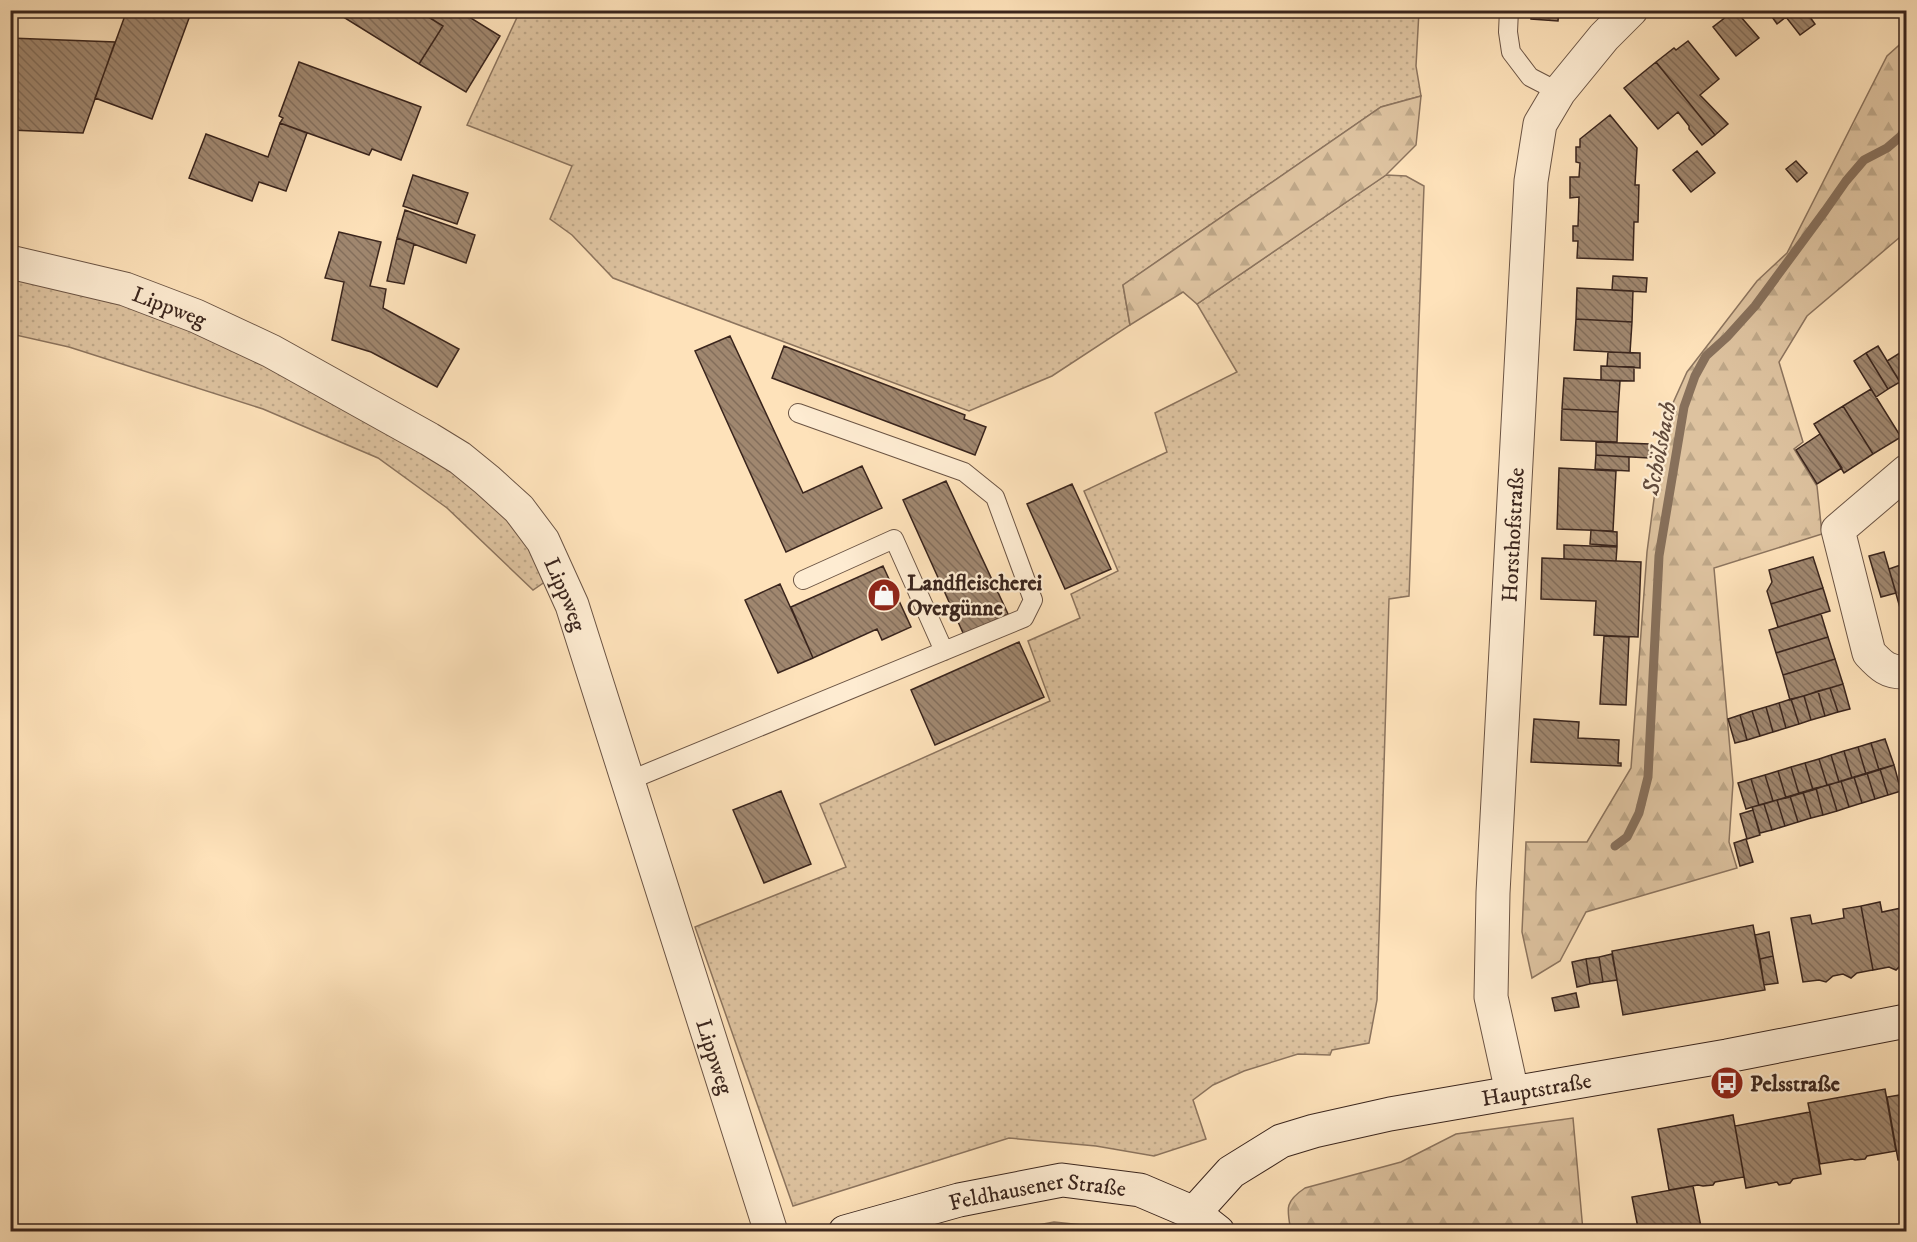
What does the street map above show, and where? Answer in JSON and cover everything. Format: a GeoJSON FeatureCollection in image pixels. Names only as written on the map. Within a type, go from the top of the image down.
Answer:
{"type":"FeatureCollection","features":[{"type":"Feature","properties":{"kind":"street","name":"Horsthofstraße"},"geometry":{"type":"LineString","coordinates":[[1512,1092],[1491,998],[1493,893],[1531,181],[1540,124],[1559,92],[1604,37],[1631,10]]}},
{"type":"Feature","properties":{"kind":"street","name":"Lippweg"},"geometry":{"type":"LineString","coordinates":[[10,262],[124,289],[195,316],[271,351],[452,454],[487,480],[519,509],[543,541],[572,605],[771,1232]]}},
{"type":"Feature","properties":{"kind":"street"},"geometry":{"type":"LineString","coordinates":[[1906,472],[1838,530],[1869,653],[1880,666],[1897,672],[1906,672]]}},
{"type":"Feature","properties":{"kind":"street","name":"Hauptstraße"},"geometry":{"type":"LineString","coordinates":[[1206,1222],[1231,1172],[1281,1141],[1314,1131],[1389,1114],[1727,1056],[1906,1021]]}},
{"type":"Feature","properties":{"kind":"street","name":"Feldhausener Straße"},"geometry":{"type":"LineString","coordinates":[[845,1232],[959,1200],[1062,1180],[1140,1190],[1206,1222]]}},
{"type":"Feature","properties":{"kind":"lane"},"geometry":{"type":"LineString","coordinates":[[1509,10],[1508,32],[1511,52],[1530,77],[1559,92]]}},
{"type":"Feature","properties":{"kind":"lane"},"geometry":{"type":"LineString","coordinates":[[628,781],[1024,618],[1033,600],[995,498],[964,472],[798,413]]}},
{"type":"Feature","properties":{"kind":"lane"},"geometry":{"type":"LineString","coordinates":[[803,580],[894,539],[944,651]]}},
{"type":"Feature","properties":{"kind":"green space"},"geometry":{"type":"Polygon","coordinates":[[[520,11],[1419,11],[1416,66],[1421,96],[1381,107],[1123,285],[1130,325],[1052,376],[969,411],[613,278],[572,235],[550,219],[572,166],[467,125],[520,11]]]}},
{"type":"Feature","properties":{"kind":"green space"},"geometry":{"type":"Polygon","coordinates":[[[1906,39],[1906,232],[1807,316],[1779,362],[1803,442],[1794,449],[1817,486],[1822,534],[1714,568],[1733,783],[1729,842],[1737,868],[1586,912],[1560,961],[1532,978],[1522,932],[1526,842],[1587,842],[1631,768],[1647,552],[1664,423],[1687,372],[1757,281],[1787,253],[1887,56],[1906,39]]]}},
{"type":"Feature","properties":{"kind":"green space"},"geometry":{"type":"Polygon","coordinates":[[[1421,96],[1416,145],[1386,175],[1197,304],[1183,292],[1130,325],[1123,285],[1381,107],[1421,96]]]}},
{"type":"Feature","properties":{"kind":"green space"},"geometry":{"type":"Polygon","coordinates":[[[1386,175],[1406,176],[1424,186],[1409,596],[1389,599],[1377,1000],[1369,1043],[1332,1050],[1330,1055],[1298,1054],[1244,1071],[1213,1085],[1193,1100],[1206,1139],[1154,1156],[1096,1146],[1009,1138],[793,1206],[695,927],[846,867],[820,804],[1050,701],[1028,641],[1080,618],[1071,594],[1118,571],[1084,491],[1167,452],[1155,413],[1237,372],[1197,304],[1386,175]]]}},
{"type":"Feature","properties":{"kind":"green space"},"geometry":{"type":"Polygon","coordinates":[[[11,274],[144,310],[241,350],[460,475],[514,523],[549,579],[533,590],[447,508],[378,458],[263,409],[69,347],[11,334],[11,274]]]}},
{"type":"Feature","properties":{"kind":"green space"},"geometry":{"type":"Polygon","coordinates":[[[1573,1118],[1583,1231],[1291,1231],[1288,1211],[1290,1202],[1305,1188],[1401,1162],[1456,1134],[1573,1118]]]}},
{"type":"Feature","properties":{"kind":"green space"},"geometry":{"type":"Polygon","coordinates":[[[1054,1222],[1121,1229],[1126,1231],[1006,1231],[1054,1222]]]}},
{"type":"Feature","properties":{"kind":"building"},"geometry":{"type":"Polygon","coordinates":[[[127,10],[192,10],[152,119],[95,98],[127,10]]]}},
{"type":"Feature","properties":{"kind":"building"},"geometry":{"type":"Polygon","coordinates":[[[332,10],[417,10],[443,26],[419,64],[332,10]]]}},
{"type":"Feature","properties":{"kind":"building"},"geometry":{"type":"Polygon","coordinates":[[[417,10],[458,10],[500,36],[466,92],[419,64],[443,26],[417,10]]]}},
{"type":"Feature","properties":{"kind":"building"},"geometry":{"type":"Polygon","coordinates":[[[1531,10],[1559,10],[1558,21],[1531,19],[1531,10]]]}},
{"type":"Feature","properties":{"kind":"building"},"geometry":{"type":"Polygon","coordinates":[[[1735,10],[1759,38],[1736,56],[1713,27],[1735,10]]]}},
{"type":"Feature","properties":{"kind":"building"},"geometry":{"type":"Polygon","coordinates":[[[1767,10],[1805,10],[1815,24],[1800,35],[1786,17],[1777,24],[1767,10]]]}},
{"type":"Feature","properties":{"kind":"building"},"geometry":{"type":"Polygon","coordinates":[[[10,38],[115,42],[83,133],[10,130],[10,38]]]}},
{"type":"Feature","properties":{"kind":"building"},"geometry":{"type":"Polygon","coordinates":[[[1688,41],[1719,79],[1700,95],[1728,124],[1715,135],[1656,62],[1674,48],[1676,50],[1688,41]]]}},
{"type":"Feature","properties":{"kind":"building"},"geometry":{"type":"Polygon","coordinates":[[[299,62],[421,107],[401,160],[372,149],[369,155],[280,123],[283,118],[279,116],[299,62]]]}},
{"type":"Feature","properties":{"kind":"building"},"geometry":{"type":"Polygon","coordinates":[[[1656,62],[1715,135],[1702,145],[1678,112],[1658,129],[1624,88],[1656,62]]]}},
{"type":"Feature","properties":{"kind":"building"},"geometry":{"type":"Polygon","coordinates":[[[1610,115],[1637,148],[1635,185],[1639,185],[1638,222],[1634,222],[1633,260],[1577,258],[1578,241],[1573,241],[1573,226],[1578,226],[1579,197],[1570,198],[1570,177],[1579,177],[1580,163],[1576,162],[1576,147],[1580,147],[1580,139],[1610,115]]]}},
{"type":"Feature","properties":{"kind":"building"},"geometry":{"type":"Polygon","coordinates":[[[280,123],[307,133],[286,191],[259,182],[252,201],[189,178],[206,134],[268,157],[280,123]]]}},
{"type":"Feature","properties":{"kind":"building"},"geometry":{"type":"Polygon","coordinates":[[[1697,151],[1715,173],[1691,192],[1673,170],[1697,151]]]}},
{"type":"Feature","properties":{"kind":"building"},"geometry":{"type":"Polygon","coordinates":[[[1796,161],[1807,173],[1797,182],[1786,169],[1796,161]]]}},
{"type":"Feature","properties":{"kind":"building"},"geometry":{"type":"Polygon","coordinates":[[[413,175],[468,193],[457,224],[403,206],[413,175]]]}},
{"type":"Feature","properties":{"kind":"building"},"geometry":{"type":"Polygon","coordinates":[[[405,210],[475,235],[466,263],[397,238],[405,210]]]}},
{"type":"Feature","properties":{"kind":"building"},"geometry":{"type":"Polygon","coordinates":[[[339,232],[381,242],[370,286],[386,289],[383,308],[459,349],[437,387],[371,352],[332,340],[344,282],[325,278],[339,232]]]}},
{"type":"Feature","properties":{"kind":"building"},"geometry":{"type":"Polygon","coordinates":[[[397,238],[414,244],[404,284],[387,281],[397,238]]]}},
{"type":"Feature","properties":{"kind":"building"},"geometry":{"type":"Polygon","coordinates":[[[1613,276],[1647,278],[1646,292],[1612,290],[1613,276]]]}},
{"type":"Feature","properties":{"kind":"building"},"geometry":{"type":"Polygon","coordinates":[[[1577,288],[1633,291],[1632,322],[1576,319],[1577,288]]]}},
{"type":"Feature","properties":{"kind":"building"},"geometry":{"type":"Polygon","coordinates":[[[1576,319],[1632,322],[1630,353],[1574,350],[1576,319]]]}},
{"type":"Feature","properties":{"kind":"building"},"geometry":{"type":"Polygon","coordinates":[[[730,336],[803,493],[862,466],[882,508],[786,552],[695,351],[730,336]]]}},
{"type":"Feature","properties":{"kind":"building"},"geometry":{"type":"Polygon","coordinates":[[[784,346],[965,415],[964,419],[986,427],[975,455],[772,378],[784,346]]]}},
{"type":"Feature","properties":{"kind":"building"},"geometry":{"type":"Polygon","coordinates":[[[1878,346],[1900,382],[1888,389],[1866,353],[1878,346]]]}},
{"type":"Feature","properties":{"kind":"building"},"geometry":{"type":"Polygon","coordinates":[[[1906,349],[1906,392],[1887,361],[1906,349]]]}},
{"type":"Feature","properties":{"kind":"building"},"geometry":{"type":"Polygon","coordinates":[[[1608,352],[1640,353],[1640,368],[1607,366],[1608,352]]]}},
{"type":"Feature","properties":{"kind":"building"},"geometry":{"type":"Polygon","coordinates":[[[1866,353],[1888,389],[1876,397],[1854,361],[1866,353]]]}},
{"type":"Feature","properties":{"kind":"building"},"geometry":{"type":"Polygon","coordinates":[[[1601,366],[1634,367],[1634,381],[1601,380],[1601,366]]]}},
{"type":"Feature","properties":{"kind":"building"},"geometry":{"type":"Polygon","coordinates":[[[1564,378],[1620,381],[1618,412],[1562,409],[1564,378]]]}},
{"type":"Feature","properties":{"kind":"building"},"geometry":{"type":"Polygon","coordinates":[[[1871,389],[1901,437],[1873,454],[1843,406],[1871,389]]]}},
{"type":"Feature","properties":{"kind":"building"},"geometry":{"type":"Polygon","coordinates":[[[1843,406],[1873,454],[1844,473],[1814,424],[1843,406]]]}},
{"type":"Feature","properties":{"kind":"building"},"geometry":{"type":"Polygon","coordinates":[[[1562,409],[1618,412],[1617,442],[1561,440],[1562,409]]]}},
{"type":"Feature","properties":{"kind":"building"},"geometry":{"type":"Polygon","coordinates":[[[1820,434],[1842,468],[1817,484],[1796,450],[1820,434]]]}},
{"type":"Feature","properties":{"kind":"building"},"geometry":{"type":"Polygon","coordinates":[[[1596,442],[1650,444],[1649,458],[1596,455],[1596,442]]]}},
{"type":"Feature","properties":{"kind":"building"},"geometry":{"type":"Polygon","coordinates":[[[1596,455],[1629,457],[1629,471],[1595,469],[1596,455]]]}},
{"type":"Feature","properties":{"kind":"building"},"geometry":{"type":"Polygon","coordinates":[[[1559,468],[1616,471],[1613,531],[1557,529],[1559,468]]]}},
{"type":"Feature","properties":{"kind":"building"},"geometry":{"type":"Polygon","coordinates":[[[946,481],[1008,614],[964,635],[903,500],[946,481]]]}},
{"type":"Feature","properties":{"kind":"building"},"geometry":{"type":"Polygon","coordinates":[[[1072,484],[1111,569],[1065,589],[1027,504],[1072,484]]]}},
{"type":"Feature","properties":{"kind":"building"},"geometry":{"type":"Polygon","coordinates":[[[1591,530],[1617,532],[1617,546],[1590,544],[1591,530]]]}},
{"type":"Feature","properties":{"kind":"building"},"geometry":{"type":"Polygon","coordinates":[[[1564,545],[1617,547],[1616,561],[1564,559],[1564,545]]]}},
{"type":"Feature","properties":{"kind":"building"},"geometry":{"type":"Polygon","coordinates":[[[1884,552],[1896,593],[1881,597],[1869,556],[1884,552]]]}},
{"type":"Feature","properties":{"kind":"building"},"geometry":{"type":"Polygon","coordinates":[[[1813,557],[1823,588],[1771,604],[1767,591],[1772,582],[1769,570],[1813,557]]]}},
{"type":"Feature","properties":{"kind":"building"},"geometry":{"type":"Polygon","coordinates":[[[1542,558],[1641,562],[1638,637],[1594,635],[1596,601],[1541,599],[1542,558]]]}},
{"type":"Feature","properties":{"kind":"building"},"geometry":{"type":"Polygon","coordinates":[[[1906,563],[1906,622],[1904,622],[1889,569],[1906,563]]]}},
{"type":"Feature","properties":{"kind":"building"},"geometry":{"type":"Polygon","coordinates":[[[883,566],[911,627],[882,640],[877,629],[813,658],[791,607],[883,566]]]}},
{"type":"Feature","properties":{"kind":"building"},"geometry":{"type":"Polygon","coordinates":[[[780,584],[813,658],[778,673],[745,600],[780,584]]]}},
{"type":"Feature","properties":{"kind":"building"},"geometry":{"type":"Polygon","coordinates":[[[1823,588],[1830,611],[1778,627],[1771,604],[1823,588]]]}},
{"type":"Feature","properties":{"kind":"building"},"geometry":{"type":"Polygon","coordinates":[[[1821,614],[1828,637],[1776,653],[1769,630],[1821,614]]]}},
{"type":"Feature","properties":{"kind":"building"},"geometry":{"type":"Polygon","coordinates":[[[1604,636],[1629,637],[1626,705],[1600,704],[1604,636]]]}},
{"type":"Feature","properties":{"kind":"building"},"geometry":{"type":"Polygon","coordinates":[[[1828,637],[1835,659],[1783,675],[1776,653],[1828,637]]]}},
{"type":"Feature","properties":{"kind":"building"},"geometry":{"type":"Polygon","coordinates":[[[1019,642],[1044,697],[935,745],[911,690],[1019,642]]]}},
{"type":"Feature","properties":{"kind":"building"},"geometry":{"type":"Polygon","coordinates":[[[1835,659],[1843,684],[1790,700],[1783,675],[1835,659]]]}},
{"type":"Feature","properties":{"kind":"building"},"geometry":{"type":"Polygon","coordinates":[[[1843,684],[1850,709],[1838,712],[1830,688],[1843,684]]]}},
{"type":"Feature","properties":{"kind":"building"},"geometry":{"type":"Polygon","coordinates":[[[1830,688],[1838,712],[1825,716],[1818,691],[1830,688]]]}},
{"type":"Feature","properties":{"kind":"building"},"geometry":{"type":"Polygon","coordinates":[[[1818,691],[1825,716],[1811,720],[1804,696],[1818,691]]]}},
{"type":"Feature","properties":{"kind":"building"},"geometry":{"type":"Polygon","coordinates":[[[1804,696],[1811,720],[1799,724],[1791,699],[1804,696]]]}},
{"type":"Feature","properties":{"kind":"building"},"geometry":{"type":"Polygon","coordinates":[[[1906,698],[1906,721],[1900,700],[1906,698]]]}},
{"type":"Feature","properties":{"kind":"building"},"geometry":{"type":"Polygon","coordinates":[[[1791,699],[1799,724],[1786,728],[1779,703],[1791,699]]]}},
{"type":"Feature","properties":{"kind":"building"},"geometry":{"type":"Polygon","coordinates":[[[1779,703],[1786,728],[1773,732],[1766,707],[1779,703]]]}},
{"type":"Feature","properties":{"kind":"building"},"geometry":{"type":"Polygon","coordinates":[[[1766,707],[1773,732],[1760,736],[1752,711],[1766,707]]]}},
{"type":"Feature","properties":{"kind":"building"},"geometry":{"type":"Polygon","coordinates":[[[1752,711],[1760,736],[1747,740],[1740,715],[1752,711]]]}},
{"type":"Feature","properties":{"kind":"building"},"geometry":{"type":"Polygon","coordinates":[[[1740,715],[1747,740],[1735,743],[1728,719],[1740,715]]]}},
{"type":"Feature","properties":{"kind":"building"},"geometry":{"type":"Polygon","coordinates":[[[1534,719],[1579,722],[1578,738],[1619,740],[1618,763],[1621,763],[1621,766],[1531,762],[1534,719]]]}},
{"type":"Feature","properties":{"kind":"building"},"geometry":{"type":"Polygon","coordinates":[[[1885,739],[1894,765],[1879,770],[1871,743],[1885,739]]]}},
{"type":"Feature","properties":{"kind":"building"},"geometry":{"type":"Polygon","coordinates":[[[1871,743],[1879,770],[1866,774],[1858,747],[1871,743]]]}},
{"type":"Feature","properties":{"kind":"building"},"geometry":{"type":"Polygon","coordinates":[[[1858,747],[1866,774],[1852,778],[1844,751],[1858,747]]]}},
{"type":"Feature","properties":{"kind":"building"},"geometry":{"type":"Polygon","coordinates":[[[1844,751],[1852,778],[1839,782],[1831,755],[1844,751]]]}},
{"type":"Feature","properties":{"kind":"building"},"geometry":{"type":"Polygon","coordinates":[[[1831,755],[1839,782],[1827,785],[1819,759],[1831,755]]]}},
{"type":"Feature","properties":{"kind":"building"},"geometry":{"type":"Polygon","coordinates":[[[1819,759],[1827,785],[1813,790],[1805,763],[1819,759]]]}},
{"type":"Feature","properties":{"kind":"building"},"geometry":{"type":"Polygon","coordinates":[[[1805,763],[1813,790],[1799,794],[1791,767],[1805,763]]]}},
{"type":"Feature","properties":{"kind":"building"},"geometry":{"type":"Polygon","coordinates":[[[1894,765],[1901,791],[1888,795],[1880,769],[1894,765]]]}},
{"type":"Feature","properties":{"kind":"building"},"geometry":{"type":"Polygon","coordinates":[[[1791,767],[1799,794],[1786,798],[1778,771],[1791,767]]]}},
{"type":"Feature","properties":{"kind":"building"},"geometry":{"type":"Polygon","coordinates":[[[1880,769],[1888,795],[1875,799],[1867,773],[1880,769]]]}},
{"type":"Feature","properties":{"kind":"building"},"geometry":{"type":"Polygon","coordinates":[[[1778,771],[1786,798],[1773,801],[1765,775],[1778,771]]]}},
{"type":"Feature","properties":{"kind":"building"},"geometry":{"type":"Polygon","coordinates":[[[1867,773],[1875,799],[1862,803],[1854,777],[1867,773]]]}},
{"type":"Feature","properties":{"kind":"building"},"geometry":{"type":"Polygon","coordinates":[[[1765,775],[1773,801],[1759,805],[1751,779],[1765,775]]]}},
{"type":"Feature","properties":{"kind":"building"},"geometry":{"type":"Polygon","coordinates":[[[1854,777],[1862,803],[1849,807],[1841,781],[1854,777]]]}},
{"type":"Feature","properties":{"kind":"building"},"geometry":{"type":"Polygon","coordinates":[[[1751,779],[1759,805],[1746,809],[1738,783],[1751,779]]]}},
{"type":"Feature","properties":{"kind":"building"},"geometry":{"type":"Polygon","coordinates":[[[1841,781],[1849,807],[1837,811],[1829,785],[1841,781]]]}},
{"type":"Feature","properties":{"kind":"building"},"geometry":{"type":"Polygon","coordinates":[[[1829,785],[1837,811],[1823,815],[1816,788],[1829,785]]]}},
{"type":"Feature","properties":{"kind":"building"},"geometry":{"type":"Polygon","coordinates":[[[1816,788],[1823,815],[1811,818],[1803,792],[1816,788]]]}},
{"type":"Feature","properties":{"kind":"building"},"geometry":{"type":"Polygon","coordinates":[[[781,791],[811,864],[764,883],[733,810],[781,791]]]}},
{"type":"Feature","properties":{"kind":"building"},"geometry":{"type":"Polygon","coordinates":[[[1803,792],[1811,818],[1798,822],[1790,796],[1803,792]]]}},
{"type":"Feature","properties":{"kind":"building"},"geometry":{"type":"Polygon","coordinates":[[[1790,796],[1798,822],[1785,826],[1777,800],[1790,796]]]}},
{"type":"Feature","properties":{"kind":"building"},"geometry":{"type":"Polygon","coordinates":[[[1777,800],[1785,826],[1772,830],[1764,804],[1777,800]]]}},
{"type":"Feature","properties":{"kind":"building"},"geometry":{"type":"Polygon","coordinates":[[[1764,804],[1772,830],[1760,833],[1752,807],[1764,804]]]}},
{"type":"Feature","properties":{"kind":"building"},"geometry":{"type":"Polygon","coordinates":[[[1753,810],[1760,835],[1747,839],[1740,814],[1753,810]]]}},
{"type":"Feature","properties":{"kind":"building"},"geometry":{"type":"Polygon","coordinates":[[[1746,839],[1753,862],[1740,866],[1734,843],[1746,839]]]}},
{"type":"Feature","properties":{"kind":"building"},"geometry":{"type":"Polygon","coordinates":[[[1880,902],[1882,912],[1906,907],[1906,962],[1896,970],[1889,967],[1873,970],[1861,906],[1880,902]]]}},
{"type":"Feature","properties":{"kind":"building"},"geometry":{"type":"Polygon","coordinates":[[[1861,906],[1873,970],[1857,973],[1851,978],[1843,974],[1833,976],[1826,982],[1819,980],[1803,982],[1791,918],[1810,915],[1812,924],[1844,918],[1843,909],[1861,906]]]}},
{"type":"Feature","properties":{"kind":"building"},"geometry":{"type":"Polygon","coordinates":[[[1753,925],[1765,990],[1623,1015],[1612,951],[1753,925]]]}},
{"type":"Feature","properties":{"kind":"building"},"geometry":{"type":"Polygon","coordinates":[[[1769,932],[1773,956],[1760,959],[1755,935],[1769,932]]]}},
{"type":"Feature","properties":{"kind":"building"},"geometry":{"type":"Polygon","coordinates":[[[1612,954],[1617,980],[1603,982],[1599,957],[1612,954]]]}},
{"type":"Feature","properties":{"kind":"building"},"geometry":{"type":"Polygon","coordinates":[[[1773,956],[1778,983],[1764,985],[1760,959],[1773,956]]]}},
{"type":"Feature","properties":{"kind":"building"},"geometry":{"type":"Polygon","coordinates":[[[1599,957],[1603,982],[1590,984],[1586,959],[1599,957]]]}},
{"type":"Feature","properties":{"kind":"building"},"geometry":{"type":"Polygon","coordinates":[[[1586,959],[1590,984],[1577,987],[1572,962],[1586,959]]]}},
{"type":"Feature","properties":{"kind":"building"},"geometry":{"type":"Polygon","coordinates":[[[1576,993],[1579,1007],[1555,1011],[1552,998],[1576,993]]]}},
{"type":"Feature","properties":{"kind":"building"},"geometry":{"type":"Polygon","coordinates":[[[1885,1089],[1896,1151],[1867,1156],[1865,1159],[1820,1164],[1808,1103],[1885,1089]]]}},
{"type":"Feature","properties":{"kind":"building"},"geometry":{"type":"Polygon","coordinates":[[[1906,1094],[1906,1159],[1898,1160],[1887,1097],[1906,1094]]]}},
{"type":"Feature","properties":{"kind":"building"},"geometry":{"type":"Polygon","coordinates":[[[1810,1112],[1821,1174],[1793,1179],[1790,1183],[1779,1185],[1777,1182],[1746,1188],[1735,1126],[1810,1112]]]}},
{"type":"Feature","properties":{"kind":"building"},"geometry":{"type":"Polygon","coordinates":[[[1733,1115],[1744,1177],[1715,1182],[1713,1185],[1669,1190],[1658,1129],[1733,1115]]]}},
{"type":"Feature","properties":{"kind":"building"},"geometry":{"type":"Polygon","coordinates":[[[1693,1186],[1702,1232],[1636,1232],[1638,1228],[1632,1197],[1693,1186]]]}},
{"type":"Feature","properties":{"kind":"waterway","name":"Schölsbach"},"geometry":{"type":"LineString","coordinates":[[1615,846],[1627,837],[1639,813],[1648,777],[1659,556],[1684,407],[1695,376],[1706,356],[1755,306],[1846,181],[1864,160],[1887,148],[1901,136],[1906,127]]}},
{"type":"Feature","properties":{"kind":"place","name":"Landfleischerei Overgünne"},"geometry":{"type":"Point","coordinates":[884,595]}},
{"type":"Feature","properties":{"kind":"place","name":"Pelsstraße"},"geometry":{"type":"Point","coordinates":[1727,1083]}}]}
